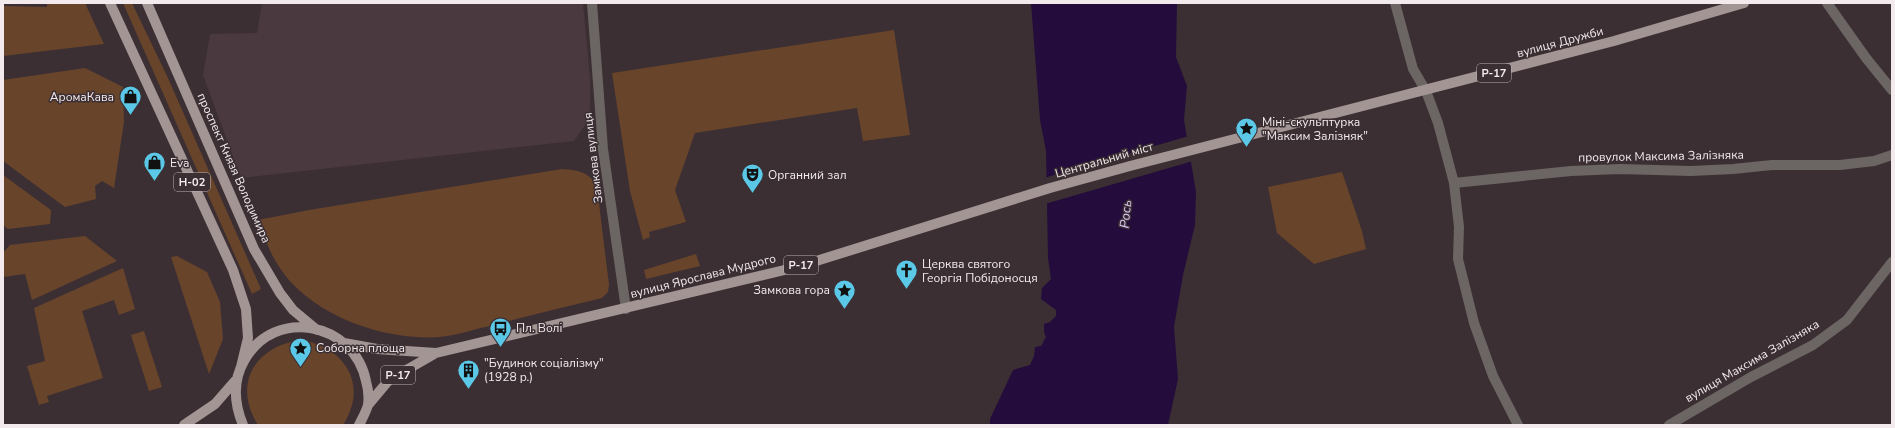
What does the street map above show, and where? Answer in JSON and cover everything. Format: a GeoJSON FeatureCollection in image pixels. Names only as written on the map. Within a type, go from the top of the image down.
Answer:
{"type":"FeatureCollection","features":[{"type":"Feature","properties":{"kind":"main road","name":"Н-02"},"geometry":{"type":"LineString","coordinates":[[110,3],[232,270],[246,310],[248,338],[241,367],[235,381],[215,404],[184,425]]}},
{"type":"Feature","properties":{"kind":"main road","name":"проспект Князя Володимира"},"geometry":{"type":"LineString","coordinates":[[147,3],[254,249],[280,293],[293,310],[317,330]]}},
{"type":"Feature","properties":{"kind":"main road","name":"вулиця Дружби"},"geometry":{"type":"LineString","coordinates":[[1242,136],[1426,91],[1614,41],[1744,3]]}},
{"type":"Feature","properties":{"kind":"main road","name":"Центральний міст"},"geometry":{"type":"LineString","coordinates":[[973,212],[1050,188],[1242,136]]}},
{"type":"Feature","properties":{"kind":"main road","name":"вулиця Ярослава Мудрого"},"geometry":{"type":"LineString","coordinates":[[368,405],[389,380],[436,353],[626,309],[797,266],[973,212]]}},
{"type":"Feature","properties":{"kind":"main road"},"geometry":{"type":"LineString","coordinates":[[241,367],[248,354],[257,343],[270,333],[298,327],[317,330]]}},
{"type":"Feature","properties":{"kind":"main road","name":"Н-02"},"geometry":{"type":"LineString","coordinates":[[317,330],[331,334],[344,343],[357,358],[365,376],[368,390],[368,405],[359,425]]}},
{"type":"Feature","properties":{"kind":"main road","name":"вулиця Ярослава Мудрого"},"geometry":{"type":"LineString","coordinates":[[344,343],[377,349],[436,353]]}},
{"type":"Feature","properties":{"kind":"main road"},"geometry":{"type":"LineString","coordinates":[[235,381],[237,412],[243,425]]}},
{"type":"Feature","properties":{"kind":"street","name":"Замкова вулиця"},"geometry":{"type":"LineString","coordinates":[[592,3],[603,149],[626,309]]}},
{"type":"Feature","properties":{"kind":"street"},"geometry":{"type":"LineString","coordinates":[[1395,3],[1413,69],[1426,91],[1438,123],[1454,183],[1459,227],[1458,258],[1474,323],[1493,376],[1518,425]]}},
{"type":"Feature","properties":{"kind":"street"},"geometry":{"type":"LineString","coordinates":[[1828,3],[1866,58],[1892,90]]}},
{"type":"Feature","properties":{"kind":"street","name":"провулок Максима Залізняка"},"geometry":{"type":"LineString","coordinates":[[1454,183],[1571,171],[1620,169],[1691,171],[1732,170],[1772,165],[1840,164],[1874,161],[1892,155]]}},
{"type":"Feature","properties":{"kind":"street","name":"вулиця Максима Залізняка"},"geometry":{"type":"LineString","coordinates":[[1669,425],[1751,377],[1813,345],[1847,320],[1892,262]]}},
{"type":"Feature","properties":{"kind":"shaded area"},"geometry":{"type":"Polygon","coordinates":[[[47,3],[85,3],[104,44],[3,56],[3,6],[47,7],[47,3]]]}},
{"type":"Feature","properties":{"kind":"shaded area"},"geometry":{"type":"Polygon","coordinates":[[[123,3],[132,3],[168,78],[261,289],[252,294],[123,3]]]}},
{"type":"Feature","properties":{"kind":"shaded area"},"geometry":{"type":"Polygon","coordinates":[[[262,3],[583,3],[590,79],[590,118],[574,141],[241,178],[203,75],[210,34],[257,33],[262,3]]]}},
{"type":"Feature","properties":{"kind":"shaded area"},"geometry":{"type":"Polygon","coordinates":[[[894,30],[910,135],[863,141],[857,108],[695,133],[675,190],[686,222],[649,232],[650,237],[643,240],[630,191],[612,73],[894,30]]]}},
{"type":"Feature","properties":{"kind":"shaded area"},"geometry":{"type":"Polygon","coordinates":[[[85,68],[123,87],[124,122],[114,188],[102,181],[95,186],[96,199],[65,207],[3,161],[3,80],[85,68]]]}},
{"type":"Feature","properties":{"kind":"shaded area"},"geometry":{"type":"Polygon","coordinates":[[[562,169],[578,171],[587,175],[597,187],[609,285],[608,292],[602,298],[452,335],[439,337],[417,337],[394,334],[370,329],[326,310],[306,296],[289,280],[273,257],[258,220],[309,210],[562,169]]]}},
{"type":"Feature","properties":{"kind":"shaded area"},"geometry":{"type":"Polygon","coordinates":[[[1342,172],[1362,231],[1366,249],[1314,264],[1277,233],[1268,187],[1342,172]]]}},
{"type":"Feature","properties":{"kind":"shaded area"},"geometry":{"type":"Polygon","coordinates":[[[3,175],[51,210],[50,224],[8,229],[3,225],[3,175]]]}},
{"type":"Feature","properties":{"kind":"shaded area"},"geometry":{"type":"Polygon","coordinates":[[[85,236],[117,261],[32,300],[25,274],[3,277],[3,253],[10,245],[85,236]]]}},
{"type":"Feature","properties":{"kind":"shaded area"},"geometry":{"type":"Polygon","coordinates":[[[696,254],[700,266],[646,279],[644,270],[696,254]]]}},
{"type":"Feature","properties":{"kind":"shaded area"},"geometry":{"type":"Polygon","coordinates":[[[177,256],[207,272],[220,302],[223,339],[209,374],[171,257],[177,256]]]}},
{"type":"Feature","properties":{"kind":"shaded area"},"geometry":{"type":"Polygon","coordinates":[[[123,268],[135,309],[119,315],[114,300],[82,311],[103,378],[47,396],[49,402],[39,405],[27,366],[45,361],[34,308],[123,268]]]}},
{"type":"Feature","properties":{"kind":"shaded area"},"geometry":{"type":"Polygon","coordinates":[[[144,331],[162,387],[149,391],[131,335],[144,331]]]}},
{"type":"Feature","properties":{"kind":"shaded area","name":"Соборна площа"},"geometry":{"type":"Polygon","coordinates":[[[301,340],[317,344],[330,351],[340,359],[348,370],[353,382],[354,396],[350,410],[343,425],[258,425],[250,410],[247,395],[248,382],[252,369],[260,359],[271,350],[285,344],[301,340]]]}},
{"type":"Feature","properties":{"kind":"water","name":"Рось"},"geometry":{"type":"Polygon","coordinates":[[[1031,3],[1177,3],[1176,57],[1187,86],[1184,120],[1196,192],[1195,225],[1183,275],[1174,327],[1178,379],[1168,425],[990,425],[990,419],[1013,370],[1030,365],[1034,356],[1035,347],[1041,346],[1046,337],[1044,332],[1044,324],[1050,322],[1056,316],[1056,310],[1041,299],[1042,288],[1051,279],[1048,258],[1046,151],[1040,120],[1031,3]]]}},
{"type":"Feature","properties":{"kind":"pier"},"geometry":{"type":"Polygon","coordinates":[[[1189,136],[1193,161],[1045,204],[1044,178],[1189,136]]]}},
{"type":"Feature","properties":{"kind":"place","name":"АромаКава"},"geometry":{"type":"Point","coordinates":[130,116]}},
{"type":"Feature","properties":{"kind":"place","name":"Міні-скульптурка \"Максим Залізняк\""},"geometry":{"type":"Point","coordinates":[1247,148]}},
{"type":"Feature","properties":{"kind":"place","name":"Eva"},"geometry":{"type":"Point","coordinates":[155,182]}},
{"type":"Feature","properties":{"kind":"place","name":"Органний зал"},"geometry":{"type":"Point","coordinates":[753,194]}},
{"type":"Feature","properties":{"kind":"place","name":"Церква святого Георгія Побідоносця"},"geometry":{"type":"Point","coordinates":[907,290]}},
{"type":"Feature","properties":{"kind":"place","name":"Замкова гора"},"geometry":{"type":"Point","coordinates":[845,310]}},
{"type":"Feature","properties":{"kind":"place","name":"Пл. Волі"},"geometry":{"type":"Point","coordinates":[501,348]}},
{"type":"Feature","properties":{"kind":"place","name":"Соборна площа"},"geometry":{"type":"Point","coordinates":[301,368]}},
{"type":"Feature","properties":{"kind":"place","name":"\"Будинок соціалізму\" (1928 р.)"},"geometry":{"type":"Point","coordinates":[468,390]}}]}
